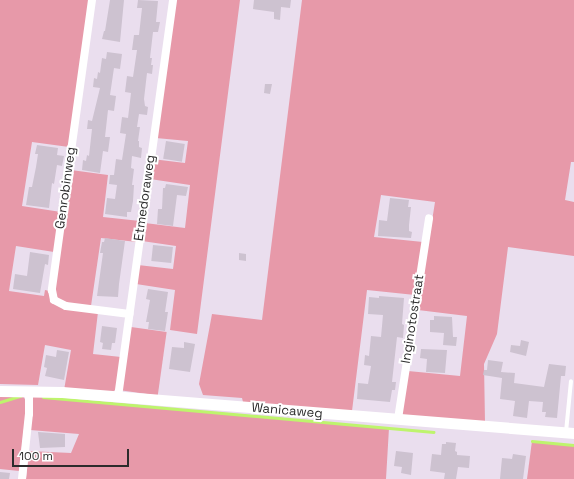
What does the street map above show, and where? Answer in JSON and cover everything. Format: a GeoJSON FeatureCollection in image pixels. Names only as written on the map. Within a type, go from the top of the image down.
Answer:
{"type":"FeatureCollection","features":[{"type":"Feature","properties":{"kind":"street","name":"Genrobinweg"},"geometry":{"type":"LineString","coordinates":[[92,0],[52,290],[54,300],[66,306],[130,314]]}},
{"type":"Feature","properties":{"kind":"street","name":"Etmedoraweg"},"geometry":{"type":"LineString","coordinates":[[118,397],[173,0]]}},
{"type":"Feature","properties":{"kind":"street","name":"Inginotostraat"},"geometry":{"type":"LineString","coordinates":[[398,419],[429,218]]}},
{"type":"Feature","properties":{"kind":"street","name":"Wanicaweg"},"geometry":{"type":"LineString","coordinates":[[0,391],[29,391],[118,397],[570,433]]}},
{"type":"Feature","properties":{"kind":"street"},"geometry":{"type":"LineString","coordinates":[[22,479],[29,414],[29,391]]}},
{"type":"Feature","properties":{"kind":"lane"},"geometry":{"type":"LineString","coordinates":[[570,433],[571,381]]}},
{"type":"Feature","properties":{"kind":"shaded area"},"geometry":{"type":"Polygon","coordinates":[[[0,0],[90,0],[69,147],[32,142],[22,206],[61,212],[54,252],[16,246],[9,291],[44,296],[45,290],[50,291],[52,301],[98,312],[93,354],[121,357],[116,389],[113,392],[64,390],[71,350],[45,345],[38,385],[0,384],[0,0]]]}},
{"type":"Feature","properties":{"kind":"shaded area"},"geometry":{"type":"Polygon","coordinates":[[[175,0],[240,0],[197,334],[170,330],[175,290],[136,284],[138,265],[173,269],[176,246],[142,241],[145,223],[185,228],[190,185],[150,179],[152,159],[185,163],[188,141],[156,138],[175,0]]]}},
{"type":"Feature","properties":{"kind":"shaded area"},"geometry":{"type":"Polygon","coordinates":[[[302,0],[574,0],[574,162],[571,162],[565,200],[574,202],[574,256],[508,247],[497,334],[484,364],[485,422],[403,415],[401,412],[408,371],[460,376],[467,316],[418,310],[435,202],[381,195],[374,237],[423,242],[415,295],[367,290],[352,411],[243,402],[242,398],[203,395],[199,384],[212,314],[262,320],[302,0]]]}},
{"type":"Feature","properties":{"kind":"shaded area"},"geometry":{"type":"Polygon","coordinates":[[[71,170],[108,175],[103,217],[140,221],[137,242],[101,238],[91,306],[65,303],[57,298],[54,289],[71,170]]]}},
{"type":"Feature","properties":{"kind":"shaded area"},"geometry":{"type":"Polygon","coordinates":[[[131,327],[167,332],[158,395],[122,390],[131,327]]]}},
{"type":"Feature","properties":{"kind":"shaded area"},"geometry":{"type":"Polygon","coordinates":[[[0,394],[22,394],[27,403],[19,471],[0,469],[0,394]]]}},
{"type":"Feature","properties":{"kind":"shaded area"},"geometry":{"type":"Polygon","coordinates":[[[32,396],[389,428],[386,479],[26,479],[29,451],[71,453],[79,434],[30,430],[32,396]]]}},
{"type":"Feature","properties":{"kind":"shaded area"},"geometry":{"type":"Polygon","coordinates":[[[532,441],[574,445],[574,479],[527,479],[532,441]]]}},
{"type":"Feature","properties":{"kind":"building"},"geometry":{"type":"Polygon","coordinates":[[[110,0],[124,0],[120,42],[102,39],[105,31],[110,0]]]}},
{"type":"Feature","properties":{"kind":"building"},"geometry":{"type":"Polygon","coordinates":[[[138,0],[158,1],[156,22],[160,22],[158,32],[153,32],[150,58],[152,58],[151,65],[153,65],[152,74],[147,73],[144,99],[145,106],[148,107],[147,115],[139,114],[137,127],[140,127],[138,141],[139,147],[142,148],[141,158],[132,156],[131,168],[134,169],[132,185],[134,185],[133,201],[131,212],[127,212],[127,217],[105,214],[107,198],[115,199],[117,185],[109,184],[110,175],[114,175],[116,159],[122,160],[126,134],[120,133],[122,117],[128,118],[131,93],[125,92],[127,76],[133,77],[137,50],[132,50],[134,35],[139,35],[142,8],[137,8],[138,0]]]}},
{"type":"Feature","properties":{"kind":"building"},"geometry":{"type":"Polygon","coordinates":[[[254,0],[291,0],[290,8],[281,7],[280,20],[274,19],[274,12],[253,9],[254,0]]]}},
{"type":"Feature","properties":{"kind":"building"},"geometry":{"type":"Polygon","coordinates":[[[107,52],[122,54],[120,69],[114,68],[110,95],[116,96],[114,111],[108,110],[105,137],[110,137],[108,152],[103,151],[100,173],[82,170],[83,160],[86,161],[87,155],[89,156],[92,129],[87,129],[88,120],[92,121],[100,88],[93,87],[94,78],[97,79],[98,72],[100,73],[102,58],[106,59],[107,52]]]}},
{"type":"Feature","properties":{"kind":"building"},"geometry":{"type":"Polygon","coordinates":[[[265,84],[272,84],[270,94],[264,93],[265,84]]]}},
{"type":"Feature","properties":{"kind":"building"},"geometry":{"type":"Polygon","coordinates":[[[166,141],[185,144],[182,162],[163,159],[166,141]]]}},
{"type":"Feature","properties":{"kind":"building"},"geometry":{"type":"Polygon","coordinates":[[[37,145],[58,148],[57,155],[64,156],[62,166],[57,165],[54,184],[52,183],[49,208],[26,205],[29,187],[32,187],[36,167],[38,154],[35,154],[37,145]]]}},
{"type":"Feature","properties":{"kind":"building"},"geometry":{"type":"Polygon","coordinates":[[[166,184],[188,187],[186,196],[177,195],[173,226],[157,224],[158,209],[162,209],[163,188],[165,188],[166,184]]]}},
{"type":"Feature","properties":{"kind":"building"},"geometry":{"type":"Polygon","coordinates":[[[390,198],[409,200],[408,207],[411,207],[409,231],[412,232],[411,238],[378,236],[379,220],[387,221],[390,198]]]}},
{"type":"Feature","properties":{"kind":"building"},"geometry":{"type":"Polygon","coordinates":[[[105,238],[125,241],[118,297],[97,296],[103,253],[100,253],[102,242],[104,242],[105,238]]]}},
{"type":"Feature","properties":{"kind":"building"},"geometry":{"type":"Polygon","coordinates":[[[153,245],[173,247],[171,263],[151,261],[153,245]]]}},
{"type":"Feature","properties":{"kind":"building"},"geometry":{"type":"Polygon","coordinates":[[[30,252],[49,255],[48,265],[45,264],[40,293],[13,289],[15,274],[27,276],[30,252]]]}},
{"type":"Feature","properties":{"kind":"building"},"geometry":{"type":"Polygon","coordinates":[[[239,253],[246,254],[246,261],[239,260],[239,253]]]}},
{"type":"Feature","properties":{"kind":"building"},"geometry":{"type":"Polygon","coordinates":[[[148,289],[168,292],[165,312],[168,312],[165,331],[148,329],[149,322],[146,322],[150,300],[146,299],[148,289]]]}},
{"type":"Feature","properties":{"kind":"building"},"geometry":{"type":"Polygon","coordinates":[[[379,296],[404,298],[402,324],[404,325],[403,338],[397,337],[392,382],[396,382],[395,390],[392,390],[390,402],[357,399],[358,383],[368,384],[371,366],[364,365],[365,355],[369,356],[371,336],[381,337],[383,315],[368,314],[369,297],[379,298],[379,296]]]}},
{"type":"Feature","properties":{"kind":"building"},"geometry":{"type":"Polygon","coordinates":[[[434,316],[452,317],[453,337],[457,337],[456,346],[443,345],[444,333],[430,332],[430,320],[434,320],[434,316]]]}},
{"type":"Feature","properties":{"kind":"building"},"geometry":{"type":"Polygon","coordinates":[[[102,326],[117,328],[115,343],[112,343],[111,350],[102,349],[103,343],[100,342],[102,326]]]}},
{"type":"Feature","properties":{"kind":"building"},"geometry":{"type":"Polygon","coordinates":[[[521,340],[529,342],[526,356],[510,352],[511,345],[520,346],[521,340]]]}},
{"type":"Feature","properties":{"kind":"building"},"geometry":{"type":"Polygon","coordinates":[[[184,342],[195,344],[190,372],[169,369],[172,347],[184,348],[184,342]]]}},
{"type":"Feature","properties":{"kind":"building"},"geometry":{"type":"Polygon","coordinates":[[[421,349],[447,350],[445,373],[426,372],[427,359],[420,358],[421,349]]]}},
{"type":"Feature","properties":{"kind":"building"},"geometry":{"type":"Polygon","coordinates":[[[57,350],[69,352],[64,380],[45,376],[47,368],[44,367],[46,355],[56,357],[57,350]]]}},
{"type":"Feature","properties":{"kind":"building"},"geometry":{"type":"Polygon","coordinates":[[[488,360],[503,362],[501,372],[515,373],[514,383],[544,387],[549,364],[566,366],[565,376],[561,376],[557,418],[545,417],[546,412],[542,412],[543,402],[529,401],[527,418],[513,416],[515,401],[500,399],[502,378],[483,375],[484,370],[487,370],[488,360]]]}},
{"type":"Feature","properties":{"kind":"building"},"geometry":{"type":"Polygon","coordinates":[[[38,432],[65,434],[65,447],[40,448],[38,432]]]}},
{"type":"Feature","properties":{"kind":"building"},"geometry":{"type":"Polygon","coordinates":[[[446,442],[456,443],[455,451],[457,452],[457,455],[470,456],[469,468],[458,467],[456,479],[444,479],[445,473],[430,471],[432,454],[441,455],[442,444],[446,444],[446,442]]]}},
{"type":"Feature","properties":{"kind":"building"},"geometry":{"type":"Polygon","coordinates":[[[396,451],[413,453],[411,475],[401,473],[402,467],[394,466],[396,451]]]}},
{"type":"Feature","properties":{"kind":"building"},"geometry":{"type":"Polygon","coordinates":[[[513,454],[526,456],[523,479],[500,479],[502,458],[512,459],[513,454]]]}},
{"type":"Feature","properties":{"kind":"building"},"geometry":{"type":"Polygon","coordinates":[[[0,472],[10,473],[9,479],[0,479],[0,472]]]}},
{"type":"Feature","properties":{"kind":"waterway"},"geometry":{"type":"LineString","coordinates":[[0,402],[20,396]]}},
{"type":"Feature","properties":{"kind":"waterway"},"geometry":{"type":"LineString","coordinates":[[43,397],[433,432]]}},
{"type":"Feature","properties":{"kind":"waterway"},"geometry":{"type":"LineString","coordinates":[[532,441],[574,445]]}}]}
